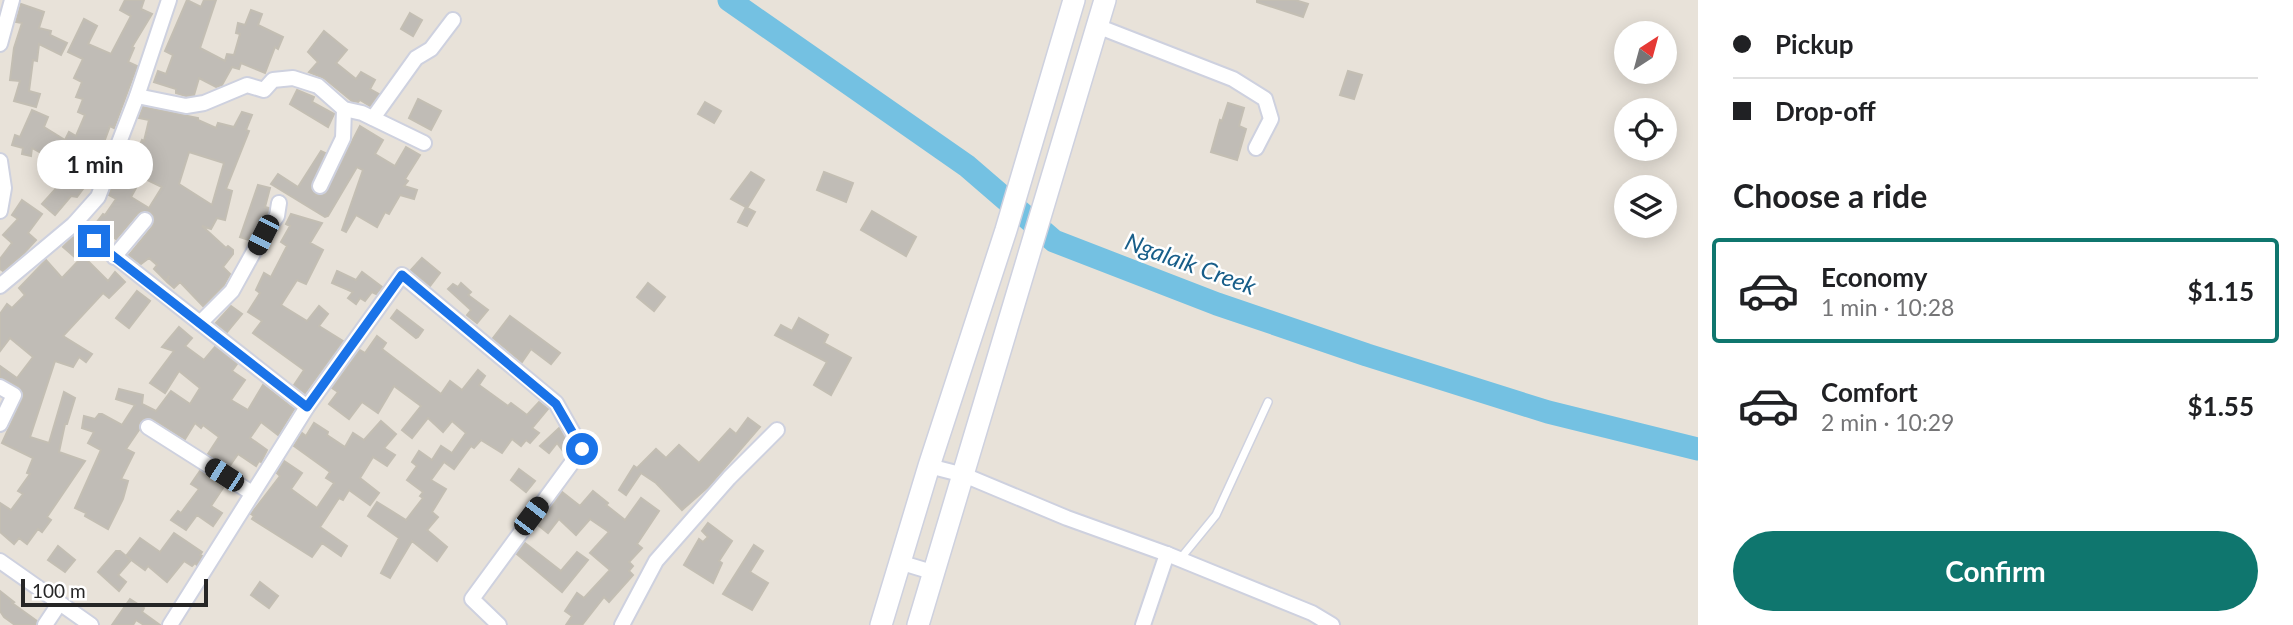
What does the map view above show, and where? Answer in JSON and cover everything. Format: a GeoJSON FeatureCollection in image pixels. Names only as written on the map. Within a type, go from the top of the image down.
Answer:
{"type":"FeatureCollection","features":[{"type":"Feature","properties":{"kind":"main road"},"geometry":{"type":"LineString","coordinates":[[881,625],[929,466],[1026,166],[1074,0]]}},
{"type":"Feature","properties":{"kind":"main road"},"geometry":{"type":"LineString","coordinates":[[918,625],[1105,0]]}},
{"type":"Feature","properties":{"kind":"street"},"geometry":{"type":"LineString","coordinates":[[0,44],[12,0]]}},
{"type":"Feature","properties":{"kind":"street"},"geometry":{"type":"LineString","coordinates":[[0,286],[74,225],[98,197],[137,96],[169,0]]}},
{"type":"Feature","properties":{"kind":"street"},"geometry":{"type":"LineString","coordinates":[[373,118],[416,58],[431,49],[453,20]]}},
{"type":"Feature","properties":{"kind":"street"},"geometry":{"type":"LineString","coordinates":[[1097,26],[1233,79],[1265,99],[1272,119],[1256,148]]}},
{"type":"Feature","properties":{"kind":"street"},"geometry":{"type":"LineString","coordinates":[[137,96],[186,106],[204,103],[247,85],[264,90],[272,80],[293,78],[318,86],[344,108],[373,118],[424,143]]}},
{"type":"Feature","properties":{"kind":"street"},"geometry":{"type":"LineString","coordinates":[[320,186],[343,138],[344,108]]}},
{"type":"Feature","properties":{"kind":"street"},"geometry":{"type":"LineString","coordinates":[[0,162],[4,188],[0,211]]}},
{"type":"Feature","properties":{"kind":"street"},"geometry":{"type":"LineString","coordinates":[[200,323],[232,291],[276,216],[279,203]]}},
{"type":"Feature","properties":{"kind":"street"},"geometry":{"type":"LineString","coordinates":[[114,257],[145,220]]}},
{"type":"Feature","properties":{"kind":"street"},"geometry":{"type":"LineString","coordinates":[[74,225],[307,407]]}},
{"type":"Feature","properties":{"kind":"street"},"geometry":{"type":"LineString","coordinates":[[170,625],[307,407],[402,275],[556,404],[582,449],[472,599],[499,625]]}},
{"type":"Feature","properties":{"kind":"street"},"geometry":{"type":"LineString","coordinates":[[0,387],[14,395],[0,424]]}},
{"type":"Feature","properties":{"kind":"street"},"geometry":{"type":"LineString","coordinates":[[148,427],[252,493]]}},
{"type":"Feature","properties":{"kind":"street"},"geometry":{"type":"LineString","coordinates":[[622,625],[656,561],[729,478],[778,430]]}},
{"type":"Feature","properties":{"kind":"street"},"geometry":{"type":"LineString","coordinates":[[929,466],[964,475],[1067,518],[1173,557],[1312,613],[1332,625]]}},
{"type":"Feature","properties":{"kind":"street"},"geometry":{"type":"LineString","coordinates":[[1143,625],[1173,557]]}},
{"type":"Feature","properties":{"kind":"street"},"geometry":{"type":"LineString","coordinates":[[0,561],[91,625]]}},
{"type":"Feature","properties":{"kind":"street"},"geometry":{"type":"LineString","coordinates":[[899,562],[932,572]]}},
{"type":"Feature","properties":{"kind":"street"},"geometry":{"type":"LineString","coordinates":[[45,625],[59,604]]}},
{"type":"Feature","properties":{"kind":"lane"},"geometry":{"type":"LineString","coordinates":[[1173,557],[1216,515],[1268,402]]}},
{"type":"Feature","properties":{"kind":"building"},"geometry":{"type":"Polygon","coordinates":[[[125,0],[144,0],[141,9],[152,14],[132,47],[134,48],[128,62],[137,66],[114,128],[110,126],[96,164],[100,166],[95,178],[92,177],[77,197],[71,196],[55,215],[42,204],[60,184],[54,180],[64,166],[32,148],[31,156],[22,154],[23,148],[12,145],[15,135],[20,137],[32,110],[48,117],[44,127],[65,140],[69,132],[76,136],[85,115],[78,112],[83,99],[76,97],[82,82],[74,78],[83,59],[68,52],[84,19],[97,26],[88,44],[111,54],[131,16],[120,10],[125,0]]]}},
{"type":"Feature","properties":{"kind":"building"},"geometry":{"type":"Polygon","coordinates":[[[187,0],[201,7],[204,0],[216,0],[200,48],[225,61],[227,54],[234,55],[240,34],[236,33],[238,23],[245,25],[251,10],[262,14],[258,25],[283,37],[278,49],[275,47],[265,73],[241,63],[239,69],[232,67],[222,85],[216,87],[199,78],[194,95],[186,96],[176,93],[176,89],[154,82],[158,71],[166,74],[173,55],[165,51],[187,0]]]}},
{"type":"Feature","properties":{"kind":"building"},"geometry":{"type":"Polygon","coordinates":[[[1257,0],[1295,0],[1308,4],[1303,17],[1257,0]]]}},
{"type":"Feature","properties":{"kind":"building"},"geometry":{"type":"Polygon","coordinates":[[[21,4],[44,12],[39,28],[51,31],[50,35],[67,43],[61,55],[39,44],[37,61],[33,60],[29,91],[40,94],[36,107],[14,101],[20,81],[10,80],[14,48],[22,23],[16,22],[21,4]]]}},
{"type":"Feature","properties":{"kind":"building"},"geometry":{"type":"Polygon","coordinates":[[[410,13],[422,20],[413,36],[401,29],[410,13]]]}},
{"type":"Feature","properties":{"kind":"building"},"geometry":{"type":"Polygon","coordinates":[[[324,31],[347,50],[336,63],[356,79],[361,72],[375,80],[370,89],[379,94],[370,106],[360,100],[352,101],[324,78],[309,72],[318,62],[308,52],[324,31]]]}},
{"type":"Feature","properties":{"kind":"building"},"geometry":{"type":"Polygon","coordinates":[[[1348,71],[1362,75],[1354,99],[1340,95],[1348,71]]]}},
{"type":"Feature","properties":{"kind":"building"},"geometry":{"type":"Polygon","coordinates":[[[297,90],[314,97],[312,102],[334,114],[328,127],[290,104],[297,90]]]}},
{"type":"Feature","properties":{"kind":"building"},"geometry":{"type":"Polygon","coordinates":[[[418,99],[441,111],[431,130],[409,118],[418,99]]]}},
{"type":"Feature","properties":{"kind":"building"},"geometry":{"type":"Polygon","coordinates":[[[705,102],[721,111],[714,123],[698,114],[705,102]]]}},
{"type":"Feature","properties":{"kind":"building"},"geometry":{"type":"Polygon","coordinates":[[[1228,103],[1244,108],[1239,126],[1246,129],[1237,160],[1211,152],[1228,103]]]}},
{"type":"Feature","properties":{"kind":"building"},"geometry":{"type":"Polygon","coordinates":[[[143,107],[198,118],[216,128],[218,123],[234,127],[242,112],[252,115],[246,130],[249,131],[226,189],[232,191],[225,220],[217,218],[211,229],[202,226],[226,248],[228,246],[233,250],[223,267],[230,274],[224,285],[203,306],[180,282],[174,288],[167,282],[169,276],[166,281],[154,269],[157,265],[149,258],[141,264],[129,255],[153,226],[154,217],[151,212],[138,213],[116,239],[96,223],[116,199],[109,195],[117,174],[121,171],[140,181],[131,197],[149,208],[162,187],[139,176],[148,154],[138,150],[142,140],[144,141],[149,120],[139,118],[143,107]],[[189,152],[179,184],[212,205],[224,163],[189,152]]]}},
{"type":"Feature","properties":{"kind":"building"},"geometry":{"type":"Polygon","coordinates":[[[360,126],[383,140],[375,154],[395,166],[406,147],[420,155],[405,179],[408,181],[404,186],[417,190],[414,199],[400,195],[389,214],[385,212],[377,227],[356,215],[346,232],[342,230],[363,170],[357,167],[325,217],[271,184],[278,174],[298,187],[321,151],[325,153],[311,187],[316,195],[325,194],[360,126]]]}},
{"type":"Feature","properties":{"kind":"building"},"geometry":{"type":"Polygon","coordinates":[[[751,172],[764,180],[747,208],[755,212],[747,226],[738,222],[746,207],[731,199],[751,172]]]}},
{"type":"Feature","properties":{"kind":"building"},"geometry":{"type":"Polygon","coordinates":[[[824,172],[853,183],[846,202],[817,190],[824,172]]]}},
{"type":"Feature","properties":{"kind":"building"},"geometry":{"type":"Polygon","coordinates":[[[258,185],[270,188],[265,207],[269,208],[249,240],[240,237],[258,185]]]}},
{"type":"Feature","properties":{"kind":"building"},"geometry":{"type":"Polygon","coordinates":[[[22,200],[42,214],[28,233],[36,240],[3,271],[0,269],[0,259],[12,243],[3,235],[18,219],[12,215],[22,200]]]}},
{"type":"Feature","properties":{"kind":"building"},"geometry":{"type":"Polygon","coordinates":[[[872,211],[916,237],[906,256],[861,230],[872,211]]]}},
{"type":"Feature","properties":{"kind":"building"},"geometry":{"type":"Polygon","coordinates":[[[291,214],[322,223],[310,243],[323,250],[306,284],[297,280],[281,305],[307,321],[319,306],[328,314],[319,326],[343,341],[305,393],[294,385],[304,370],[253,333],[262,321],[248,312],[260,293],[256,290],[264,273],[271,277],[287,246],[281,242],[290,226],[286,224],[291,214]]]}},
{"type":"Feature","properties":{"kind":"building"},"geometry":{"type":"Polygon","coordinates":[[[73,237],[86,248],[77,259],[63,247],[73,237]]]}},
{"type":"Feature","properties":{"kind":"building"},"geometry":{"type":"Polygon","coordinates":[[[83,256],[108,281],[115,272],[125,282],[109,298],[103,293],[63,336],[92,354],[86,362],[79,357],[73,367],[55,361],[30,437],[49,443],[64,392],[75,398],[65,424],[59,452],[85,461],[47,517],[51,520],[42,532],[38,529],[27,544],[19,538],[14,544],[0,532],[0,503],[11,510],[23,494],[18,491],[30,474],[27,473],[33,458],[2,443],[24,395],[19,387],[0,377],[0,366],[17,378],[33,357],[10,338],[0,351],[0,314],[7,304],[12,308],[25,295],[19,288],[46,260],[62,278],[83,256]]]}},
{"type":"Feature","properties":{"kind":"building"},"geometry":{"type":"Polygon","coordinates":[[[422,258],[440,273],[430,286],[411,270],[422,258]]]}},
{"type":"Feature","properties":{"kind":"building"},"geometry":{"type":"Polygon","coordinates":[[[337,271],[356,280],[362,272],[382,287],[376,294],[372,292],[365,301],[360,298],[356,304],[348,298],[353,292],[332,283],[337,271]]]}},
{"type":"Feature","properties":{"kind":"building"},"geometry":{"type":"Polygon","coordinates":[[[461,283],[471,292],[468,295],[488,310],[477,323],[467,315],[471,310],[448,289],[453,284],[458,287],[461,283]]]}},
{"type":"Feature","properties":{"kind":"building"},"geometry":{"type":"Polygon","coordinates":[[[648,283],[665,297],[654,311],[637,297],[648,283]]]}},
{"type":"Feature","properties":{"kind":"building"},"geometry":{"type":"Polygon","coordinates":[[[137,291],[150,301],[129,328],[116,318],[137,291]]]}},
{"type":"Feature","properties":{"kind":"building"},"geometry":{"type":"Polygon","coordinates":[[[231,306],[242,314],[227,332],[216,323],[231,306]]]}},
{"type":"Feature","properties":{"kind":"building"},"geometry":{"type":"Polygon","coordinates":[[[397,310],[423,330],[418,337],[391,318],[397,310]]]}},
{"type":"Feature","properties":{"kind":"building"},"geometry":{"type":"Polygon","coordinates":[[[510,316],[560,353],[551,364],[531,349],[522,362],[493,338],[510,316]]]}},
{"type":"Feature","properties":{"kind":"building"},"geometry":{"type":"Polygon","coordinates":[[[799,318],[828,335],[824,343],[851,358],[831,395],[814,385],[827,362],[775,335],[781,325],[792,331],[799,318]]]}},
{"type":"Feature","properties":{"kind":"building"},"geometry":{"type":"Polygon","coordinates":[[[179,327],[192,338],[185,346],[204,360],[215,347],[237,364],[232,371],[245,380],[231,400],[248,410],[263,385],[294,409],[278,435],[261,422],[250,438],[267,450],[256,466],[238,454],[229,467],[208,454],[219,437],[203,425],[201,428],[195,423],[185,439],[153,419],[143,419],[126,449],[134,453],[121,479],[128,481],[123,499],[108,529],[75,508],[101,450],[88,443],[94,432],[82,428],[84,416],[95,419],[102,414],[122,425],[135,405],[116,399],[119,389],[143,395],[142,404],[156,411],[171,391],[190,404],[200,388],[179,371],[165,393],[150,383],[174,351],[162,347],[179,327]]]}},
{"type":"Feature","properties":{"kind":"building"},"geometry":{"type":"Polygon","coordinates":[[[377,336],[386,343],[382,349],[441,394],[450,381],[462,390],[478,370],[485,376],[479,385],[508,406],[511,403],[527,415],[539,402],[548,409],[532,428],[539,433],[530,443],[526,440],[521,446],[512,439],[502,453],[481,440],[474,448],[471,446],[454,469],[444,462],[431,480],[446,489],[432,512],[438,517],[427,530],[447,547],[437,561],[412,541],[390,578],[381,573],[399,538],[368,516],[377,502],[406,520],[423,498],[420,496],[423,492],[407,480],[417,466],[412,462],[419,451],[432,460],[441,446],[452,453],[466,433],[452,421],[443,432],[428,418],[412,438],[402,430],[421,406],[394,386],[378,413],[362,402],[349,419],[329,404],[338,392],[332,388],[360,350],[365,353],[377,336]]]}},
{"type":"Feature","properties":{"kind":"building"},"geometry":{"type":"Polygon","coordinates":[[[748,418],[760,427],[708,487],[682,510],[656,483],[641,473],[626,495],[619,490],[634,466],[637,468],[656,449],[666,458],[679,445],[699,463],[730,429],[736,434],[748,418]]]}},
{"type":"Feature","properties":{"kind":"building"},"geometry":{"type":"Polygon","coordinates":[[[381,421],[396,434],[384,448],[395,455],[387,466],[373,457],[360,478],[379,493],[370,505],[349,490],[343,500],[339,498],[320,527],[347,546],[341,556],[322,543],[312,557],[252,519],[254,516],[251,514],[280,476],[277,473],[284,461],[302,473],[291,489],[317,508],[334,483],[326,478],[330,472],[294,446],[302,433],[306,436],[314,423],[345,447],[353,433],[364,440],[381,421]]]}},
{"type":"Feature","properties":{"kind":"building"},"geometry":{"type":"Polygon","coordinates":[[[559,428],[569,445],[563,451],[557,443],[549,453],[540,446],[559,428]]]}},
{"type":"Feature","properties":{"kind":"building"},"geometry":{"type":"Polygon","coordinates":[[[519,469],[535,481],[526,492],[511,480],[519,469]]]}},
{"type":"Feature","properties":{"kind":"building"},"geometry":{"type":"Polygon","coordinates":[[[200,471],[223,488],[211,506],[222,513],[213,526],[197,515],[186,530],[171,520],[178,511],[181,513],[199,489],[191,484],[200,471]]]}},
{"type":"Feature","properties":{"kind":"building"},"geometry":{"type":"Polygon","coordinates":[[[593,491],[625,520],[641,498],[659,511],[637,544],[642,548],[629,562],[633,566],[629,571],[633,575],[609,602],[604,597],[582,625],[566,625],[572,616],[565,611],[577,593],[584,598],[610,570],[590,553],[609,532],[590,519],[576,535],[559,519],[548,533],[538,525],[562,492],[580,506],[593,491]]]}},
{"type":"Feature","properties":{"kind":"building"},"geometry":{"type":"Polygon","coordinates":[[[708,523],[732,541],[719,561],[722,563],[713,583],[684,565],[699,539],[703,542],[708,537],[702,531],[708,523]]]}},
{"type":"Feature","properties":{"kind":"building"},"geometry":{"type":"Polygon","coordinates":[[[174,533],[202,552],[202,556],[197,565],[195,563],[192,566],[184,561],[167,582],[148,566],[145,570],[126,556],[140,538],[160,552],[174,533]]]}},
{"type":"Feature","properties":{"kind":"building"},"geometry":{"type":"Polygon","coordinates":[[[525,543],[561,571],[577,552],[588,560],[562,592],[517,554],[525,543]]]}},
{"type":"Feature","properties":{"kind":"building"},"geometry":{"type":"Polygon","coordinates":[[[754,545],[763,551],[750,572],[768,583],[752,610],[723,594],[754,545]]]}},
{"type":"Feature","properties":{"kind":"building"},"geometry":{"type":"Polygon","coordinates":[[[58,546],[75,560],[65,572],[48,560],[58,546]]]}},
{"type":"Feature","properties":{"kind":"building"},"geometry":{"type":"Polygon","coordinates":[[[116,551],[131,560],[118,575],[126,582],[119,591],[98,572],[116,551]]]}},
{"type":"Feature","properties":{"kind":"building"},"geometry":{"type":"Polygon","coordinates":[[[260,582],[278,596],[269,608],[251,595],[260,582]]]}},
{"type":"Feature","properties":{"kind":"building"},"geometry":{"type":"Polygon","coordinates":[[[0,591],[37,621],[35,625],[15,625],[4,617],[0,611],[0,591]]]}},
{"type":"Feature","properties":{"kind":"building"},"geometry":{"type":"Polygon","coordinates":[[[130,599],[144,608],[142,612],[160,625],[144,625],[136,620],[133,625],[112,625],[130,599]]]}},
{"type":"Feature","properties":{"kind":"waterway","name":"Ngalaik Creek"},"geometry":{"type":"LineString","coordinates":[[729,0],[967,166],[1054,241],[1217,304],[1367,355],[1548,412],[1698,449]]}},
{"type":"Feature","properties":{"kind":"route"},"geometry":{"type":"LineString","coordinates":[[94,241],[307,407],[402,275],[556,404],[582,449]]}}]}
